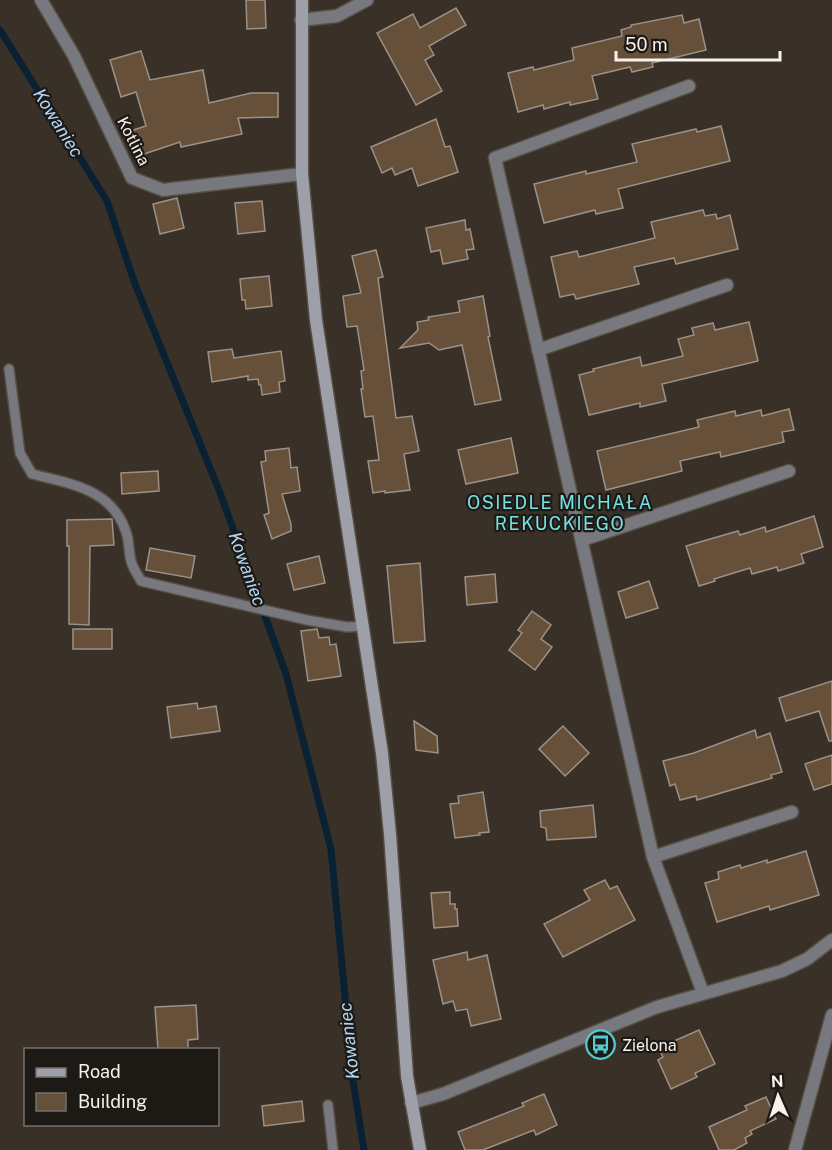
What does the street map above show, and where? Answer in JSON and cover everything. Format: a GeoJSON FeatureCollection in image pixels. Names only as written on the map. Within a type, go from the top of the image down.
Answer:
{"type":"FeatureCollection","features":[{"type":"Feature","properties":{"kind":"street","name":"Kotlina"},"geometry":{"type":"LineString","coordinates":[[41,0],[74,56],[132,178],[164,190],[302,174]]}},
{"type":"Feature","properties":{"kind":"street"},"geometry":{"type":"LineString","coordinates":[[302,0],[302,174],[316,320],[385,776],[407,1067],[420,1150]]}},
{"type":"Feature","properties":{"kind":"street"},"geometry":{"type":"LineString","coordinates":[[301,20],[337,16],[368,0]]}},
{"type":"Feature","properties":{"kind":"street"},"geometry":{"type":"LineString","coordinates":[[688,86],[495,158],[653,856],[702,993]]}},
{"type":"Feature","properties":{"kind":"street"},"geometry":{"type":"LineString","coordinates":[[538,350],[728,285]]}},
{"type":"Feature","properties":{"kind":"street"},"geometry":{"type":"LineString","coordinates":[[582,540],[789,471]]}},
{"type":"Feature","properties":{"kind":"street"},"geometry":{"type":"LineString","coordinates":[[653,856],[792,812]]}},
{"type":"Feature","properties":{"kind":"street"},"geometry":{"type":"LineString","coordinates":[[411,1103],[443,1094],[657,1007],[782,971],[807,959],[832,940]]}},
{"type":"Feature","properties":{"kind":"street"},"geometry":{"type":"LineString","coordinates":[[795,1150],[832,1016]]}},
{"type":"Feature","properties":{"kind":"lane"},"geometry":{"type":"LineString","coordinates":[[9,369],[20,453],[32,474],[97,493],[117,511],[127,533],[131,564],[141,580],[346,627],[364,626]]}},
{"type":"Feature","properties":{"kind":"lane"},"geometry":{"type":"LineString","coordinates":[[328,1105],[333,1150]]}},
{"type":"Feature","properties":{"kind":"building"},"geometry":{"type":"Polygon","coordinates":[[[246,0],[265,0],[266,28],[247,29],[246,0]]]}},
{"type":"Feature","properties":{"kind":"building"},"geometry":{"type":"Polygon","coordinates":[[[456,8],[466,25],[429,46],[434,55],[425,60],[442,91],[416,105],[377,33],[413,14],[420,28],[456,8]]]}},
{"type":"Feature","properties":{"kind":"building"},"geometry":{"type":"Polygon","coordinates":[[[682,15],[684,23],[699,19],[706,50],[652,63],[653,67],[632,72],[630,67],[592,76],[598,99],[570,105],[570,102],[544,109],[543,105],[518,112],[508,73],[533,67],[534,70],[574,60],[572,48],[622,36],[621,30],[631,25],[682,15]]]}},
{"type":"Feature","properties":{"kind":"building"},"geometry":{"type":"Polygon","coordinates":[[[141,51],[150,80],[203,70],[209,103],[251,93],[278,93],[278,117],[238,118],[242,134],[181,147],[180,142],[138,156],[130,131],[146,126],[136,92],[121,97],[110,60],[141,51]]]}},
{"type":"Feature","properties":{"kind":"building"},"geometry":{"type":"Polygon","coordinates":[[[436,119],[445,147],[450,146],[458,172],[418,186],[412,168],[395,175],[392,168],[382,173],[371,147],[436,119]]]}},
{"type":"Feature","properties":{"kind":"building"},"geometry":{"type":"Polygon","coordinates":[[[721,126],[730,161],[618,189],[623,208],[596,214],[595,210],[544,223],[534,184],[586,171],[586,174],[637,162],[632,144],[696,129],[697,132],[721,126]]]}},
{"type":"Feature","properties":{"kind":"building"},"geometry":{"type":"Polygon","coordinates":[[[177,198],[184,228],[160,234],[153,204],[177,198]]]}},
{"type":"Feature","properties":{"kind":"building"},"geometry":{"type":"Polygon","coordinates":[[[262,201],[265,231],[238,234],[235,203],[262,201]]]}},
{"type":"Feature","properties":{"kind":"building"},"geometry":{"type":"Polygon","coordinates":[[[703,210],[705,216],[716,214],[717,219],[730,215],[738,249],[676,264],[674,258],[634,267],[639,284],[576,299],[574,294],[560,297],[551,257],[577,251],[579,257],[655,238],[651,222],[703,210]]]}},
{"type":"Feature","properties":{"kind":"building"},"geometry":{"type":"Polygon","coordinates":[[[465,220],[466,230],[470,229],[474,249],[466,250],[468,259],[443,264],[440,250],[431,252],[426,228],[465,220]]]}},
{"type":"Feature","properties":{"kind":"building"},"geometry":{"type":"Polygon","coordinates":[[[376,250],[383,277],[378,278],[396,418],[412,416],[419,451],[404,454],[410,490],[385,493],[385,491],[373,493],[368,461],[379,460],[373,416],[365,417],[361,389],[363,389],[361,371],[364,370],[357,326],[347,327],[343,296],[361,293],[352,256],[376,250]]]}},
{"type":"Feature","properties":{"kind":"building"},"geometry":{"type":"Polygon","coordinates":[[[269,276],[272,306],[246,309],[245,300],[242,300],[240,279],[269,276]]]}},
{"type":"Feature","properties":{"kind":"building"},"geometry":{"type":"Polygon","coordinates":[[[483,296],[490,336],[488,337],[501,400],[475,405],[462,345],[439,350],[429,343],[400,348],[418,330],[417,322],[429,320],[428,317],[460,312],[458,301],[483,296]]]}},
{"type":"Feature","properties":{"kind":"building"},"geometry":{"type":"Polygon","coordinates":[[[749,322],[758,361],[662,384],[666,401],[640,407],[640,403],[589,415],[579,375],[640,357],[642,366],[683,356],[678,339],[694,335],[692,328],[713,323],[715,330],[749,322]]]}},
{"type":"Feature","properties":{"kind":"building"},"geometry":{"type":"Polygon","coordinates":[[[232,349],[234,358],[281,351],[285,381],[279,382],[280,392],[262,395],[258,379],[248,380],[248,376],[212,382],[208,352],[232,349]]]}},
{"type":"Feature","properties":{"kind":"building"},"geometry":{"type":"Polygon","coordinates":[[[789,409],[794,430],[782,432],[784,442],[721,457],[720,452],[680,461],[682,471],[606,490],[597,451],[699,427],[697,420],[735,411],[736,416],[761,410],[762,416],[789,409]]]}},
{"type":"Feature","properties":{"kind":"building"},"geometry":{"type":"Polygon","coordinates":[[[511,438],[518,473],[466,484],[458,450],[511,438]]]}},
{"type":"Feature","properties":{"kind":"building"},"geometry":{"type":"Polygon","coordinates":[[[289,448],[291,468],[297,467],[300,491],[282,494],[291,531],[272,539],[264,515],[269,513],[261,462],[266,461],[265,451],[289,448]]]}},
{"type":"Feature","properties":{"kind":"building"},"geometry":{"type":"Polygon","coordinates":[[[158,471],[159,491],[122,494],[121,473],[158,471]]]}},
{"type":"Feature","properties":{"kind":"building"},"geometry":{"type":"Polygon","coordinates":[[[814,516],[823,547],[801,554],[804,563],[778,571],[777,567],[752,574],[750,568],[699,586],[686,546],[738,531],[740,535],[765,527],[766,532],[814,516]]]}},
{"type":"Feature","properties":{"kind":"building"},"geometry":{"type":"Polygon","coordinates":[[[112,519],[114,545],[90,546],[89,625],[69,624],[67,520],[112,519]]]}},
{"type":"Feature","properties":{"kind":"building"},"geometry":{"type":"Polygon","coordinates":[[[150,548],[195,556],[191,578],[146,570],[150,548]]]}},
{"type":"Feature","properties":{"kind":"building"},"geometry":{"type":"Polygon","coordinates":[[[319,556],[325,583],[294,590],[287,564],[319,556]]]}},
{"type":"Feature","properties":{"kind":"building"},"geometry":{"type":"Polygon","coordinates":[[[420,563],[425,641],[394,643],[387,566],[420,563]]]}},
{"type":"Feature","properties":{"kind":"building"},"geometry":{"type":"Polygon","coordinates":[[[495,574],[497,602],[467,605],[465,577],[495,574]]]}},
{"type":"Feature","properties":{"kind":"building"},"geometry":{"type":"Polygon","coordinates":[[[649,581],[658,608],[626,618],[618,592],[649,581]]]}},
{"type":"Feature","properties":{"kind":"building"},"geometry":{"type":"Polygon","coordinates":[[[532,611],[551,625],[541,639],[552,647],[535,670],[509,650],[522,633],[518,630],[532,611]]]}},
{"type":"Feature","properties":{"kind":"building"},"geometry":{"type":"Polygon","coordinates":[[[73,629],[112,629],[112,649],[73,649],[73,629]]]}},
{"type":"Feature","properties":{"kind":"building"},"geometry":{"type":"Polygon","coordinates":[[[317,629],[319,638],[329,637],[330,645],[336,644],[341,676],[308,681],[301,631],[317,629]]]}},
{"type":"Feature","properties":{"kind":"building"},"geometry":{"type":"Polygon","coordinates":[[[832,681],[832,741],[829,741],[819,711],[786,721],[779,698],[832,681]]]}},
{"type":"Feature","properties":{"kind":"building"},"geometry":{"type":"Polygon","coordinates":[[[197,703],[198,709],[216,706],[220,731],[171,738],[167,707],[197,703]]]}},
{"type":"Feature","properties":{"kind":"building"},"geometry":{"type":"Polygon","coordinates":[[[414,721],[437,736],[438,753],[416,750],[414,721]]]}},
{"type":"Feature","properties":{"kind":"building"},"geometry":{"type":"Polygon","coordinates":[[[563,726],[589,753],[565,776],[539,749],[563,726]]]}},
{"type":"Feature","properties":{"kind":"building"},"geometry":{"type":"Polygon","coordinates":[[[755,730],[757,738],[770,733],[782,772],[771,775],[772,778],[697,800],[696,796],[680,800],[675,784],[670,786],[663,761],[694,753],[755,730]]]}},
{"type":"Feature","properties":{"kind":"building"},"geometry":{"type":"Polygon","coordinates":[[[832,755],[832,784],[814,790],[805,764],[832,755]]]}},
{"type":"Feature","properties":{"kind":"building"},"geometry":{"type":"Polygon","coordinates":[[[483,792],[489,832],[455,838],[450,804],[459,803],[458,796],[483,792]]]}},
{"type":"Feature","properties":{"kind":"building"},"geometry":{"type":"Polygon","coordinates":[[[593,805],[596,837],[547,840],[546,828],[541,827],[540,811],[593,805]]]}},
{"type":"Feature","properties":{"kind":"building"},"geometry":{"type":"Polygon","coordinates":[[[806,851],[819,895],[770,910],[769,906],[717,922],[705,883],[719,879],[718,872],[767,860],[767,863],[806,851]]]}},
{"type":"Feature","properties":{"kind":"building"},"geometry":{"type":"Polygon","coordinates":[[[605,880],[610,889],[617,886],[635,920],[563,957],[544,924],[590,900],[584,890],[605,880]]]}},
{"type":"Feature","properties":{"kind":"building"},"geometry":{"type":"Polygon","coordinates":[[[450,892],[450,904],[455,904],[455,909],[457,909],[458,926],[434,928],[431,893],[450,892]]]}},
{"type":"Feature","properties":{"kind":"building"},"geometry":{"type":"Polygon","coordinates":[[[467,952],[468,960],[487,955],[501,1019],[471,1026],[467,1009],[456,1011],[453,1001],[443,1004],[433,960],[467,952]]]}},
{"type":"Feature","properties":{"kind":"building"},"geometry":{"type":"Polygon","coordinates":[[[196,1005],[198,1039],[188,1040],[188,1048],[158,1048],[155,1007],[196,1005]]]}},
{"type":"Feature","properties":{"kind":"building"},"geometry":{"type":"Polygon","coordinates":[[[699,1030],[715,1064],[695,1073],[697,1077],[671,1089],[658,1060],[663,1057],[658,1048],[699,1030]]]}},
{"type":"Feature","properties":{"kind":"building"},"geometry":{"type":"Polygon","coordinates":[[[544,1094],[557,1125],[536,1135],[534,1130],[483,1150],[465,1150],[458,1132],[524,1106],[522,1103],[544,1094]]]}},
{"type":"Feature","properties":{"kind":"building"},"geometry":{"type":"Polygon","coordinates":[[[766,1097],[776,1119],[750,1131],[752,1134],[745,1138],[747,1143],[734,1150],[719,1150],[709,1127],[747,1110],[745,1106],[766,1097]]]}},
{"type":"Feature","properties":{"kind":"building"},"geometry":{"type":"Polygon","coordinates":[[[302,1101],[304,1121],[264,1126],[262,1106],[302,1101]]]}},
{"type":"Feature","properties":{"kind":"waterway","name":"Kowaniec"},"geometry":{"type":"LineString","coordinates":[[0,30],[107,201],[135,284],[219,490],[286,674],[331,849],[353,1081],[364,1150]]}},
{"type":"Feature","properties":{"kind":"place","name":"Zielona"},"geometry":{"type":"Point","coordinates":[601,1045]}},
{"type":"Feature","properties":{"kind":"district","name":"OSIEDLE MICHAŁA REKUCKIEGO"},"geometry":{"type":"Point","coordinates":[560,513]}}]}
